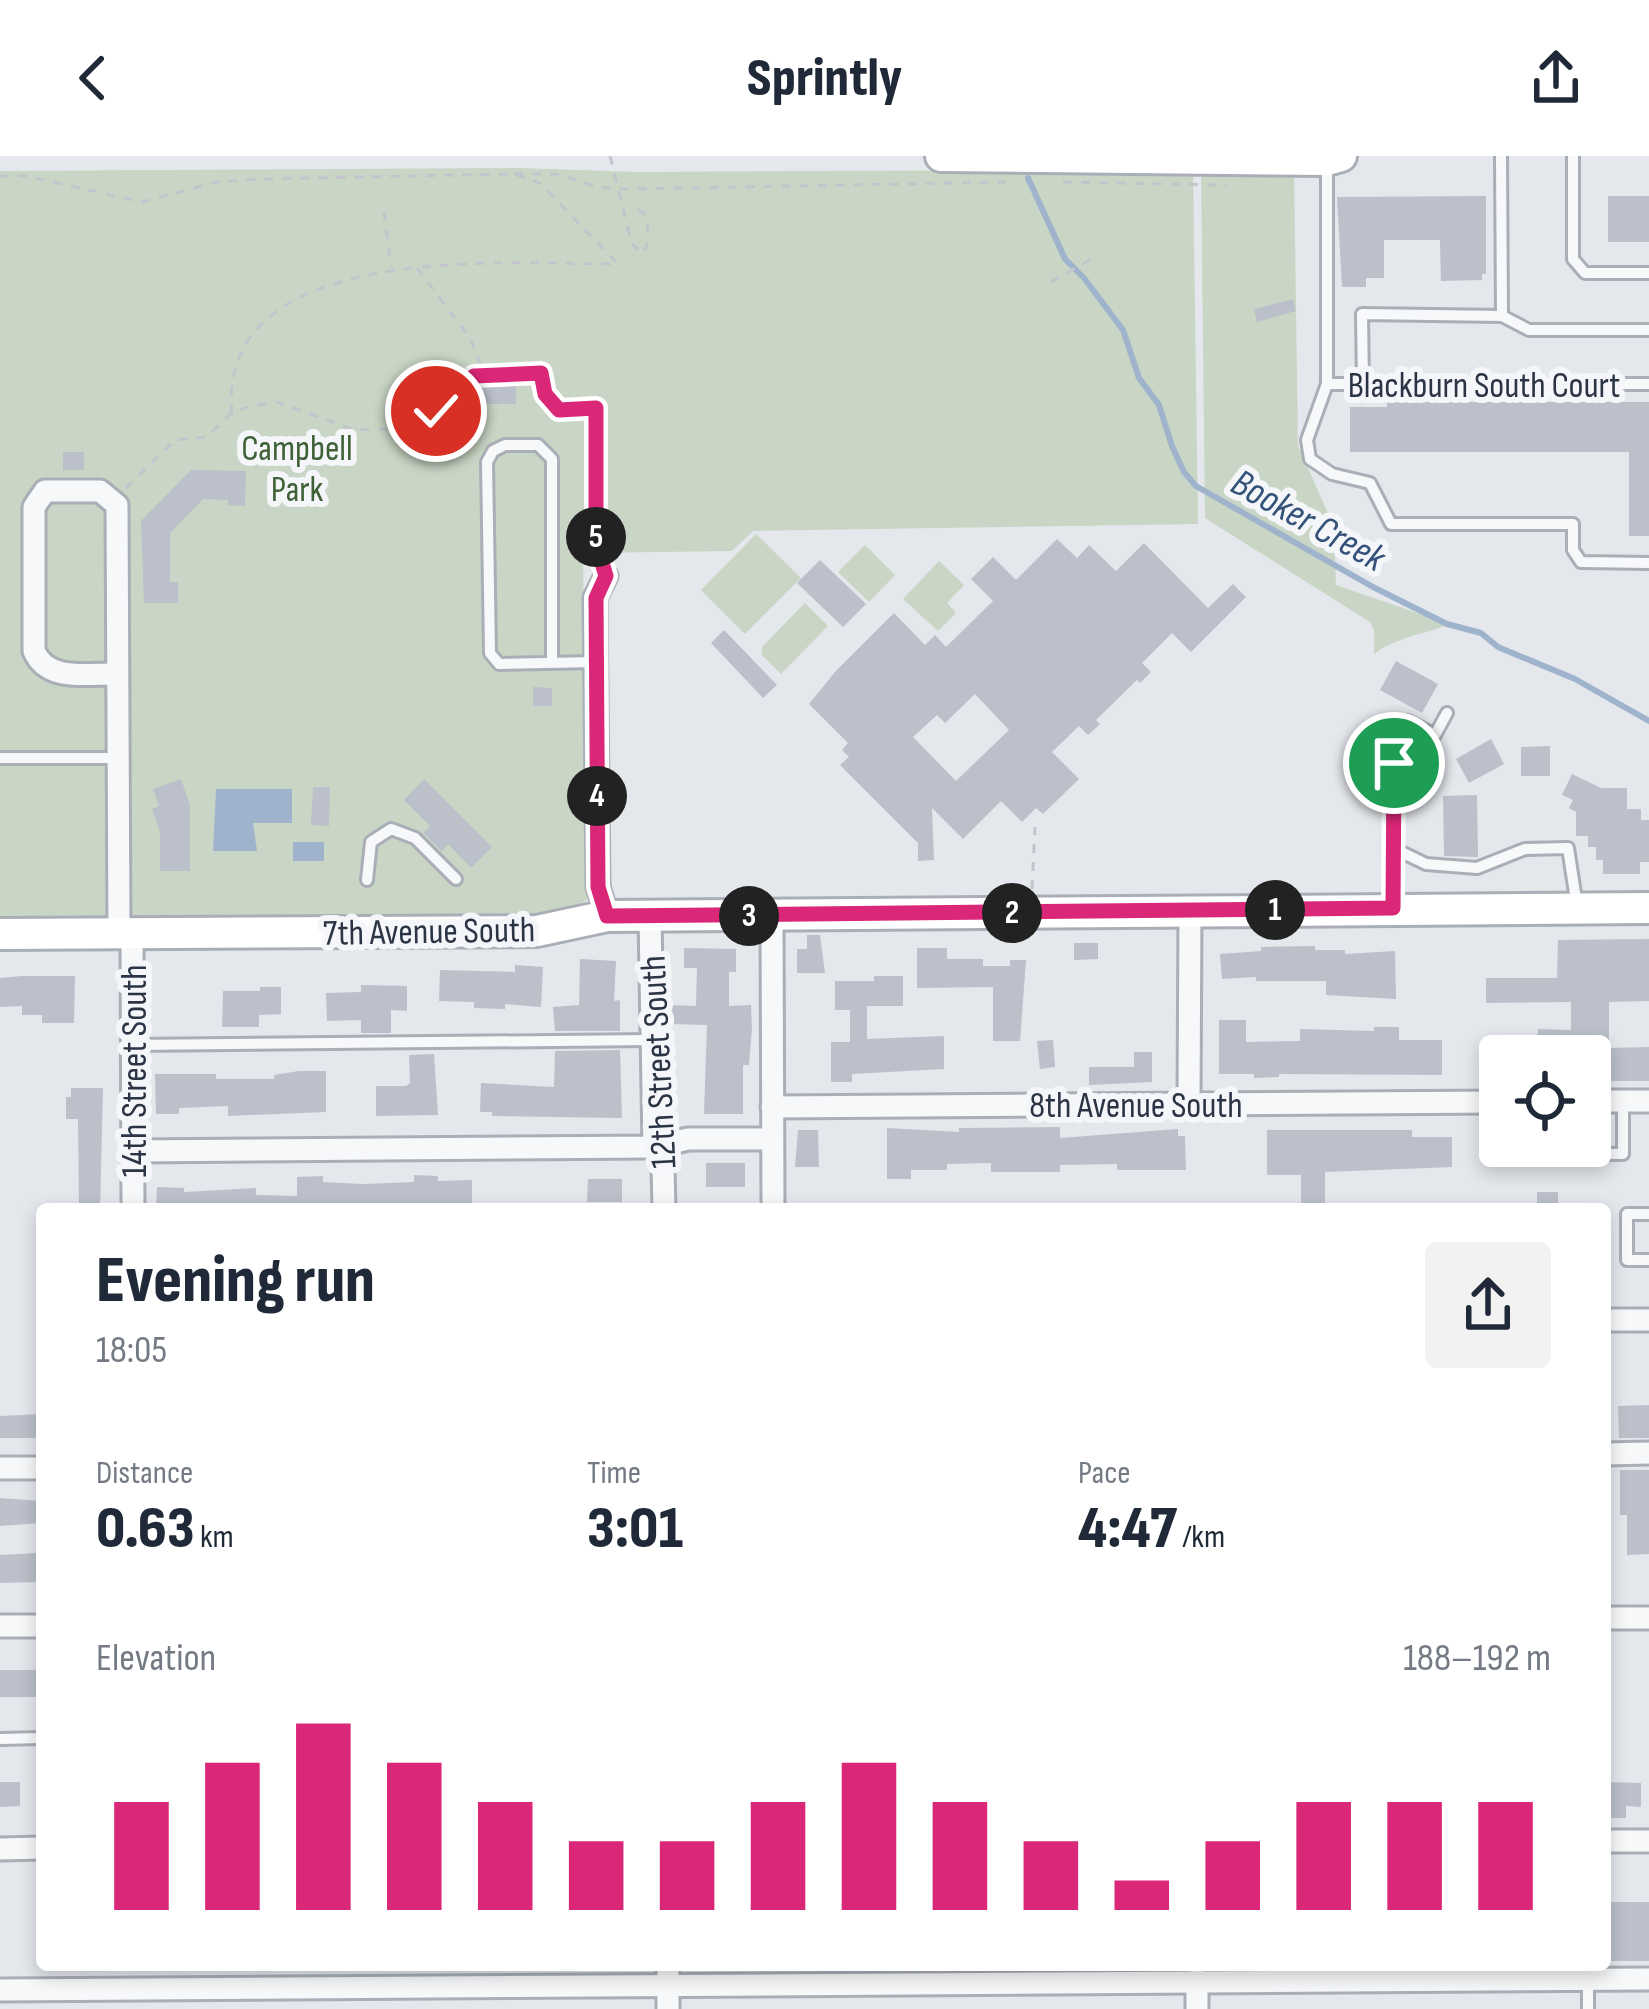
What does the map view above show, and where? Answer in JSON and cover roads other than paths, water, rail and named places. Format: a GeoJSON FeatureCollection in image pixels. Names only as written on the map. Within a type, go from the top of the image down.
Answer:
{"type":"FeatureCollection","features":[{"type":"Feature","properties":{"kind":"street"},"geometry":{"type":"LineString","coordinates":[[941,156],[1334,158]]}},
{"type":"Feature","properties":{"kind":"street","name":"14th Street South"},"geometry":{"type":"LineString","coordinates":[[118,674],[51,673],[40,666],[34,647],[34,507],[45,491],[100,491],[117,505],[119,758],[132,1045],[133,1203]]}},
{"type":"Feature","properties":{"kind":"street","name":"12th Street South"},"geometry":{"type":"LineString","coordinates":[[606,576],[596,598],[596,662],[598,887],[607,916]]}},
{"type":"Feature","properties":{"kind":"street","name":"7th Avenue South"},"geometry":{"type":"LineString","coordinates":[[0,934],[537,931],[607,916],[1649,908]]}},
{"type":"Feature","properties":{"kind":"street"},"geometry":{"type":"LineString","coordinates":[[1189,1103],[1190,911]]}},
{"type":"Feature","properties":{"kind":"street","name":"12th Street South"},"geometry":{"type":"LineString","coordinates":[[650,916],[654,1147],[664,1166],[664,1203]]}},
{"type":"Feature","properties":{"kind":"street"},"geometry":{"type":"LineString","coordinates":[[772,916],[773,1203]]}},
{"type":"Feature","properties":{"kind":"street"},"geometry":{"type":"LineString","coordinates":[[1611,1101],[1649,1101]]}},
{"type":"Feature","properties":{"kind":"street","name":"8th Avenue South"},"geometry":{"type":"LineString","coordinates":[[772,1107],[1479,1102]]}},
{"type":"Feature","properties":{"kind":"street"},"geometry":{"type":"LineString","coordinates":[[133,1151],[654,1147],[688,1139],[772,1138]]}},
{"type":"Feature","properties":{"kind":"street"},"geometry":{"type":"LineString","coordinates":[[1611,1320],[1649,1320]]}},
{"type":"Feature","properties":{"kind":"street"},"geometry":{"type":"LineString","coordinates":[[1611,1454],[1649,1454]]}},
{"type":"Feature","properties":{"kind":"street"},"geometry":{"type":"LineString","coordinates":[[0,1468],[36,1468]]}},
{"type":"Feature","properties":{"kind":"street"},"geometry":{"type":"LineString","coordinates":[[1611,1618],[1649,1618]]}},
{"type":"Feature","properties":{"kind":"street"},"geometry":{"type":"LineString","coordinates":[[0,1626],[36,1626]]}},
{"type":"Feature","properties":{"kind":"street"},"geometry":{"type":"LineString","coordinates":[[1611,1841],[1649,1841]]}},
{"type":"Feature","properties":{"kind":"street"},"geometry":{"type":"LineString","coordinates":[[0,1849],[36,1848]]}},
{"type":"Feature","properties":{"kind":"street"},"geometry":{"type":"LineString","coordinates":[[0,1990],[30,1999],[134,1977],[1172,1972],[1197,1980],[1576,1974],[1649,1979]]}},
{"type":"Feature","properties":{"kind":"street"},"geometry":{"type":"LineString","coordinates":[[668,1975],[668,2009]]}},
{"type":"Feature","properties":{"kind":"street"},"geometry":{"type":"LineString","coordinates":[[1197,1980],[1197,2009]]}},
{"type":"Feature","properties":{"kind":"lane"},"geometry":{"type":"LineString","coordinates":[[1501,156],[1502,316]]}},
{"type":"Feature","properties":{"kind":"lane"},"geometry":{"type":"LineString","coordinates":[[1574,156],[1573,260],[1586,273],[1649,273]]}},
{"type":"Feature","properties":{"kind":"lane","name":"Blackburn South Court"},"geometry":{"type":"LineString","coordinates":[[1334,158],[1327,384],[1649,384]]}},
{"type":"Feature","properties":{"kind":"lane"},"geometry":{"type":"LineString","coordinates":[[1363,384],[1362,314],[1502,316],[1529,330],[1649,329]]}},
{"type":"Feature","properties":{"kind":"lane"},"geometry":{"type":"LineString","coordinates":[[1327,384],[1307,440],[1310,459],[1332,474],[1370,483],[1391,524],[1573,524],[1574,550],[1581,562],[1649,563]]}},
{"type":"Feature","properties":{"kind":"lane"},"geometry":{"type":"LineString","coordinates":[[552,662],[552,459],[538,445],[505,445],[493,451],[487,462],[490,653],[499,664],[596,662]]}},
{"type":"Feature","properties":{"kind":"lane"},"geometry":{"type":"LineString","coordinates":[[1393,908],[1394,763],[1408,721],[1435,735],[1447,712]]}},
{"type":"Feature","properties":{"kind":"lane"},"geometry":{"type":"LineString","coordinates":[[0,758],[119,758]]}},
{"type":"Feature","properties":{"kind":"lane"},"geometry":{"type":"LineString","coordinates":[[367,880],[371,842],[391,829],[415,838],[456,879]]}},
{"type":"Feature","properties":{"kind":"lane"},"geometry":{"type":"LineString","coordinates":[[1393,848],[1426,864],[1478,868],[1525,849],[1568,848],[1577,908]]}},
{"type":"Feature","properties":{"kind":"lane"},"geometry":{"type":"LineString","coordinates":[[132,1045],[652,1040]]}},
{"type":"Feature","properties":{"kind":"lane"},"geometry":{"type":"LineString","coordinates":[[1611,1154],[1623,1154],[1623,1101]]}},
{"type":"Feature","properties":{"kind":"lane"},"geometry":{"type":"LineString","coordinates":[[1649,1214],[1627,1214],[1627,1260],[1649,1260]]}},
{"type":"Feature","properties":{"kind":"lane"},"geometry":{"type":"LineString","coordinates":[[0,1738],[36,1738]]}},
{"type":"Feature","properties":{"kind":"lane"},"geometry":{"type":"LineString","coordinates":[[1576,1974],[1588,2009]]}},
{"type":"Feature","properties":{"kind":"water"},"geometry":{"type":"Polygon","coordinates":[[[216,789],[292,789],[292,823],[253,823],[257,851],[213,851],[216,789]]]}},
{"type":"Feature","properties":{"kind":"water"},"geometry":{"type":"Polygon","coordinates":[[[293,842],[324,842],[324,861],[293,861],[293,842]]]}},
{"type":"Feature","properties":{"kind":"waterway","name":"Booker Creek"},"geometry":{"type":"LineString","coordinates":[[1028,178],[1065,259],[1123,330],[1139,378],[1159,405],[1172,446],[1196,486],[1373,587],[1447,624],[1481,633],[1498,647],[1575,679],[1649,721]]}},
{"type":"Feature","properties":{"kind":"park label","name":"Campbell Park"},"geometry":{"type":"Point","coordinates":[297,468]}}]}
